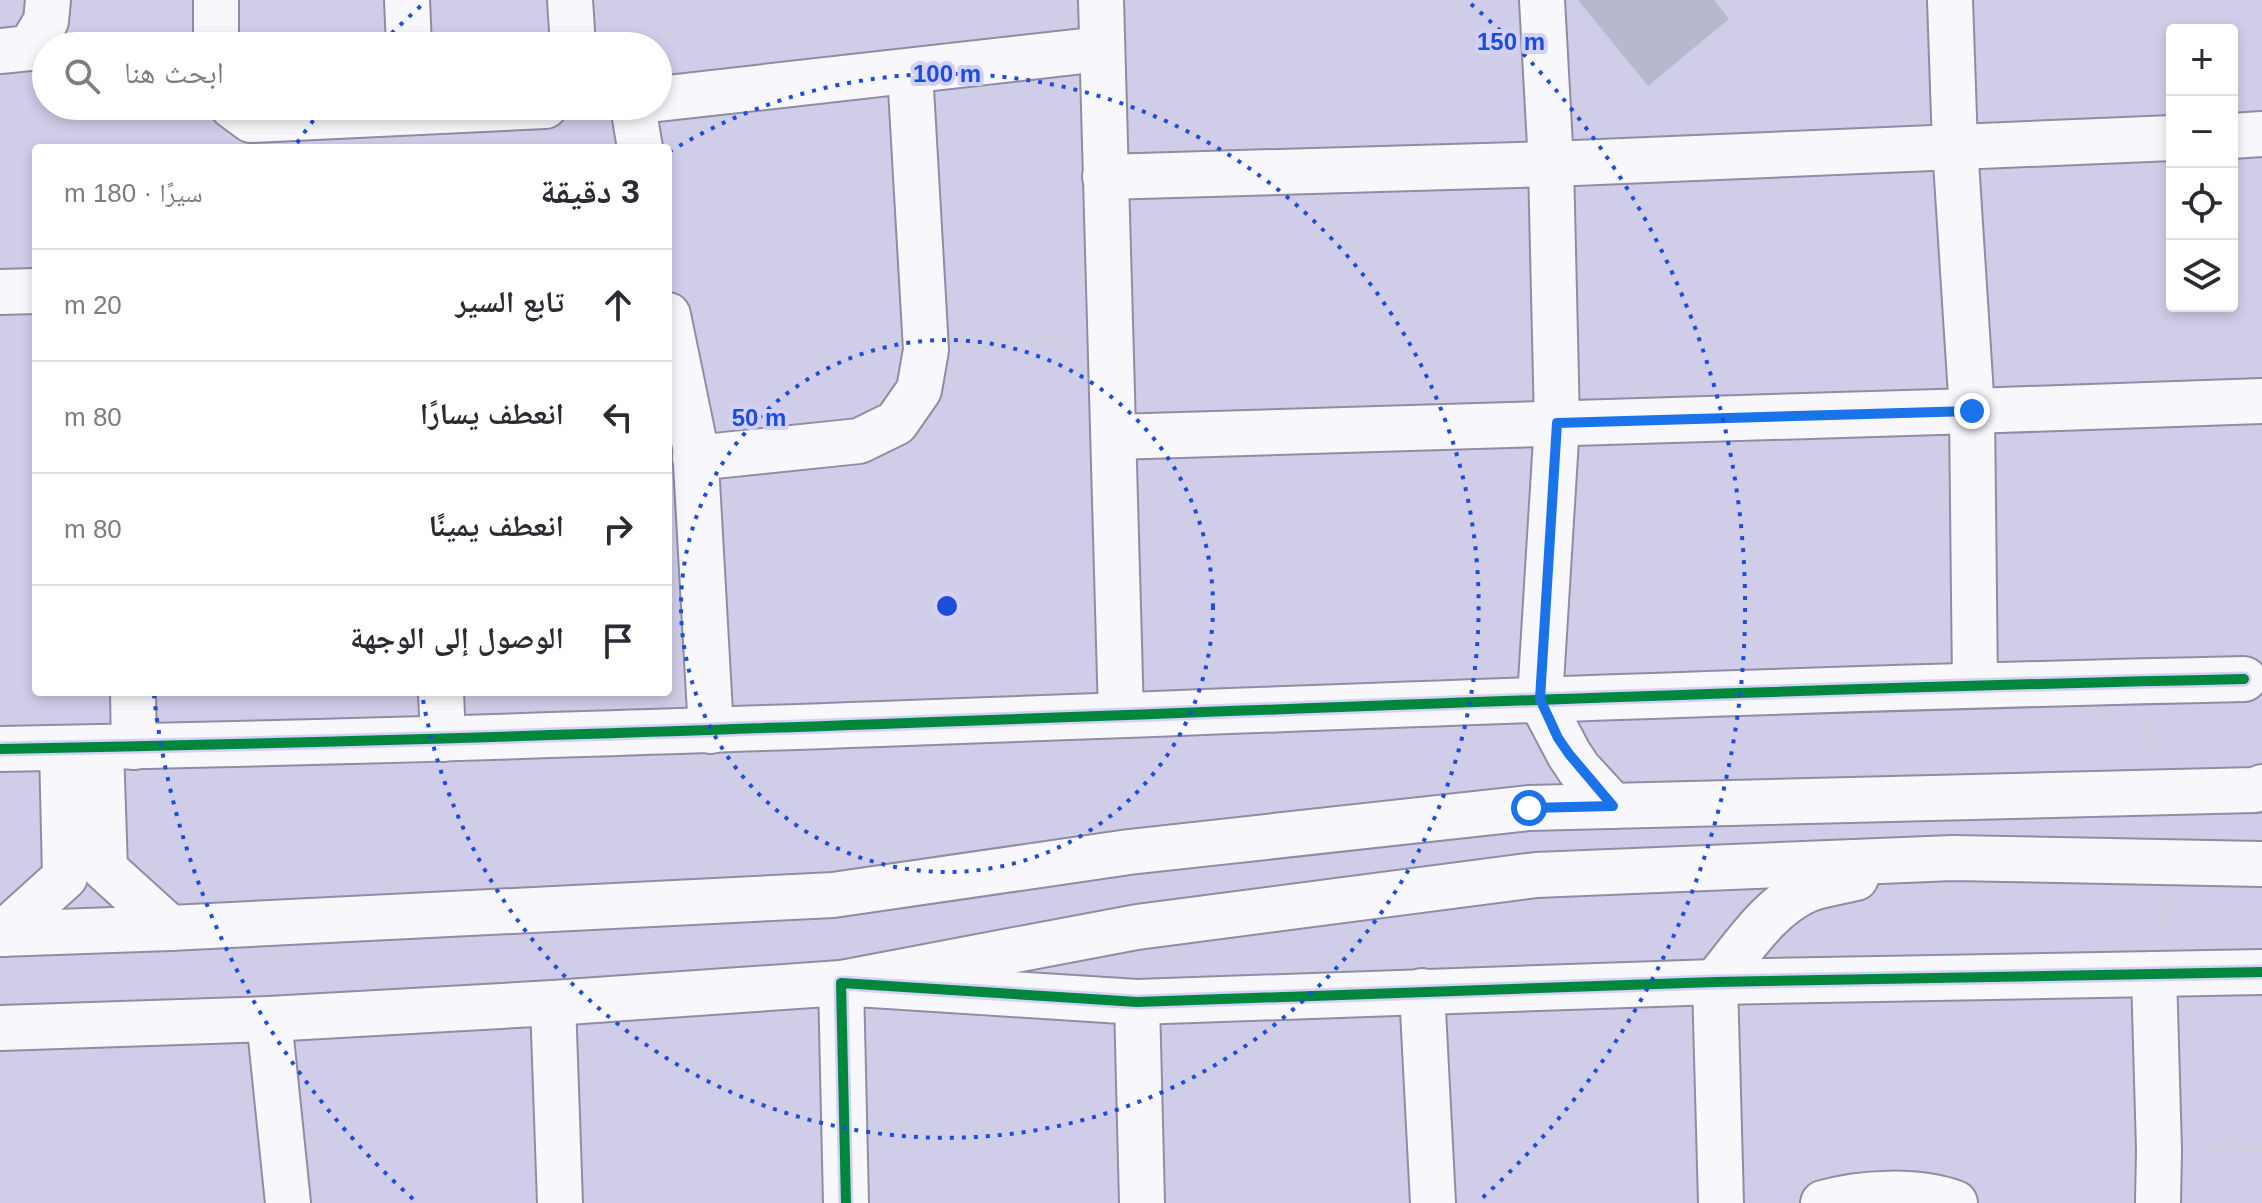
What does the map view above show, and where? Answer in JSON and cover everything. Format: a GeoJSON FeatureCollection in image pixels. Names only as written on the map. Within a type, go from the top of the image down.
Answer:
{"type":"FeatureCollection","features":[{"type":"Feature","properties":{"kind":"street"},"geometry":{"type":"LineString","coordinates":[[39,32],[46,21],[48,0]]}},
{"type":"Feature","properties":{"kind":"street"},"geometry":{"type":"LineString","coordinates":[[216,0],[216,32]]}},
{"type":"Feature","properties":{"kind":"street"},"geometry":{"type":"LineString","coordinates":[[407,0],[408,32]]}},
{"type":"Feature","properties":{"kind":"street"},"geometry":{"type":"LineString","coordinates":[[570,0],[572,32]]}},
{"type":"Feature","properties":{"kind":"street"},"geometry":{"type":"LineString","coordinates":[[1101,0],[1121,715]]}},
{"type":"Feature","properties":{"kind":"street"},"geometry":{"type":"LineString","coordinates":[[1542,0],[1551,164],[1557,423],[1540,699],[1558,738],[1613,806]]}},
{"type":"Feature","properties":{"kind":"street"},"geometry":{"type":"LineString","coordinates":[[1950,0],[1955,146],[1972,411],[1975,685]]}},
{"type":"Feature","properties":{"kind":"street"},"geometry":{"type":"LineString","coordinates":[[0,51],[30,48],[32,45]]}},
{"type":"Feature","properties":{"kind":"street"},"geometry":{"type":"LineString","coordinates":[[672,97],[1101,49]]}},
{"type":"Feature","properties":{"kind":"street"},"geometry":{"type":"LineString","coordinates":[[695,458],[859,441],[896,423],[919,390],[926,350],[910,71]]}},
{"type":"Feature","properties":{"kind":"street"},"geometry":{"type":"LineString","coordinates":[[251,120],[413,122]]}},
{"type":"Feature","properties":{"kind":"street"},"geometry":{"type":"LineString","coordinates":[[635,120],[639,144]]}},
{"type":"Feature","properties":{"kind":"street"},"geometry":{"type":"LineString","coordinates":[[2238,136],[2262,134]]}},
{"type":"Feature","properties":{"kind":"street"},"geometry":{"type":"LineString","coordinates":[[1105,177],[1551,164],[2166,138]]}},
{"type":"Feature","properties":{"kind":"street"},"geometry":{"type":"LineString","coordinates":[[0,292],[32,291]]}},
{"type":"Feature","properties":{"kind":"street"},"geometry":{"type":"LineString","coordinates":[[672,334],[695,446],[711,731]]}},
{"type":"Feature","properties":{"kind":"street"},"geometry":{"type":"LineString","coordinates":[[1114,437],[2262,401]]}},
{"type":"Feature","properties":{"kind":"street"},"geometry":{"type":"LineString","coordinates":[[0,749],[711,731],[1540,699],[2244,679]]}},
{"type":"Feature","properties":{"kind":"street"},"geometry":{"type":"LineString","coordinates":[[1,934],[65,877],[99,748],[131,696]]}},
{"type":"Feature","properties":{"kind":"street"},"geometry":{"type":"LineString","coordinates":[[441,696],[443,739]]}},
{"type":"Feature","properties":{"kind":"street"},"geometry":{"type":"LineString","coordinates":[[99,748],[105,869],[170,928]]}},
{"type":"Feature","properties":{"kind":"street"},"geometry":{"type":"LineString","coordinates":[[1,934],[833,895],[1129,852],[1529,808],[2255,790],[2262,787]]}},
{"type":"Feature","properties":{"kind":"street"},"geometry":{"type":"LineString","coordinates":[[1721,1203],[1715,982],[1779,907],[1794,897],[1829,884],[1953,858]]}},
{"type":"Feature","properties":{"kind":"street"},"geometry":{"type":"LineString","coordinates":[[0,1028],[269,1019],[841,983],[1137,927],[1536,875],[1953,858],[2262,864]]}},
{"type":"Feature","properties":{"kind":"street"},"geometry":{"type":"LineString","coordinates":[[841,983],[1137,1002],[1715,982],[2262,972]]}},
{"type":"Feature","properties":{"kind":"street"},"geometry":{"type":"LineString","coordinates":[[2154,974],[2159,1150],[2157,1200]]}},
{"type":"Feature","properties":{"kind":"street"},"geometry":{"type":"LineString","coordinates":[[841,983],[846,1203]]}},
{"type":"Feature","properties":{"kind":"street"},"geometry":{"type":"LineString","coordinates":[[1422,991],[1433,1203]]}},
{"type":"Feature","properties":{"kind":"street"},"geometry":{"type":"LineString","coordinates":[[1137,1002],[1142,1203]]}},
{"type":"Feature","properties":{"kind":"street"},"geometry":{"type":"LineString","coordinates":[[553,1003],[560,1203]]}},
{"type":"Feature","properties":{"kind":"street"},"geometry":{"type":"LineString","coordinates":[[269,1019],[288,1203]]}},
{"type":"Feature","properties":{"kind":"street"},"geometry":{"type":"LineString","coordinates":[[1823,1203],[1843,1197],[1889,1194],[1941,1198],[1955,1203]]}},
{"type":"Feature","properties":{"kind":"path"},"geometry":{"type":"LineString","coordinates":[[926,350],[1111,334]]}},
{"type":"Feature","properties":{"kind":"path"},"geometry":{"type":"LineString","coordinates":[[2125,681],[2174,791]]}},
{"type":"Feature","properties":{"kind":"path"},"geometry":{"type":"LineString","coordinates":[[2154,974],[2169,863]]}},
{"type":"Feature","properties":{"kind":"path"},"geometry":{"type":"LineString","coordinates":[[2159,1150],[2262,1147]]}},
{"type":"Feature","properties":{"kind":"building"},"geometry":{"type":"Polygon","coordinates":[[[1578,0],[1714,0],[1729,19],[1648,86],[1578,0]]]}},
{"type":"Feature","properties":{"kind":"cycle path"},"geometry":{"type":"LineString","coordinates":[[0,749],[561,735],[1683,695],[2244,679]]}},
{"type":"Feature","properties":{"kind":"cycle path"},"geometry":{"type":"LineString","coordinates":[[846,1203],[841,983],[1137,1002],[1715,982],[2262,972]]}},
{"type":"Feature","properties":{"kind":"route"},"geometry":{"type":"LineString","coordinates":[[1529,808],[1613,806],[1579,769],[1558,738],[1540,699],[1557,423],[1972,411]]}}]}
